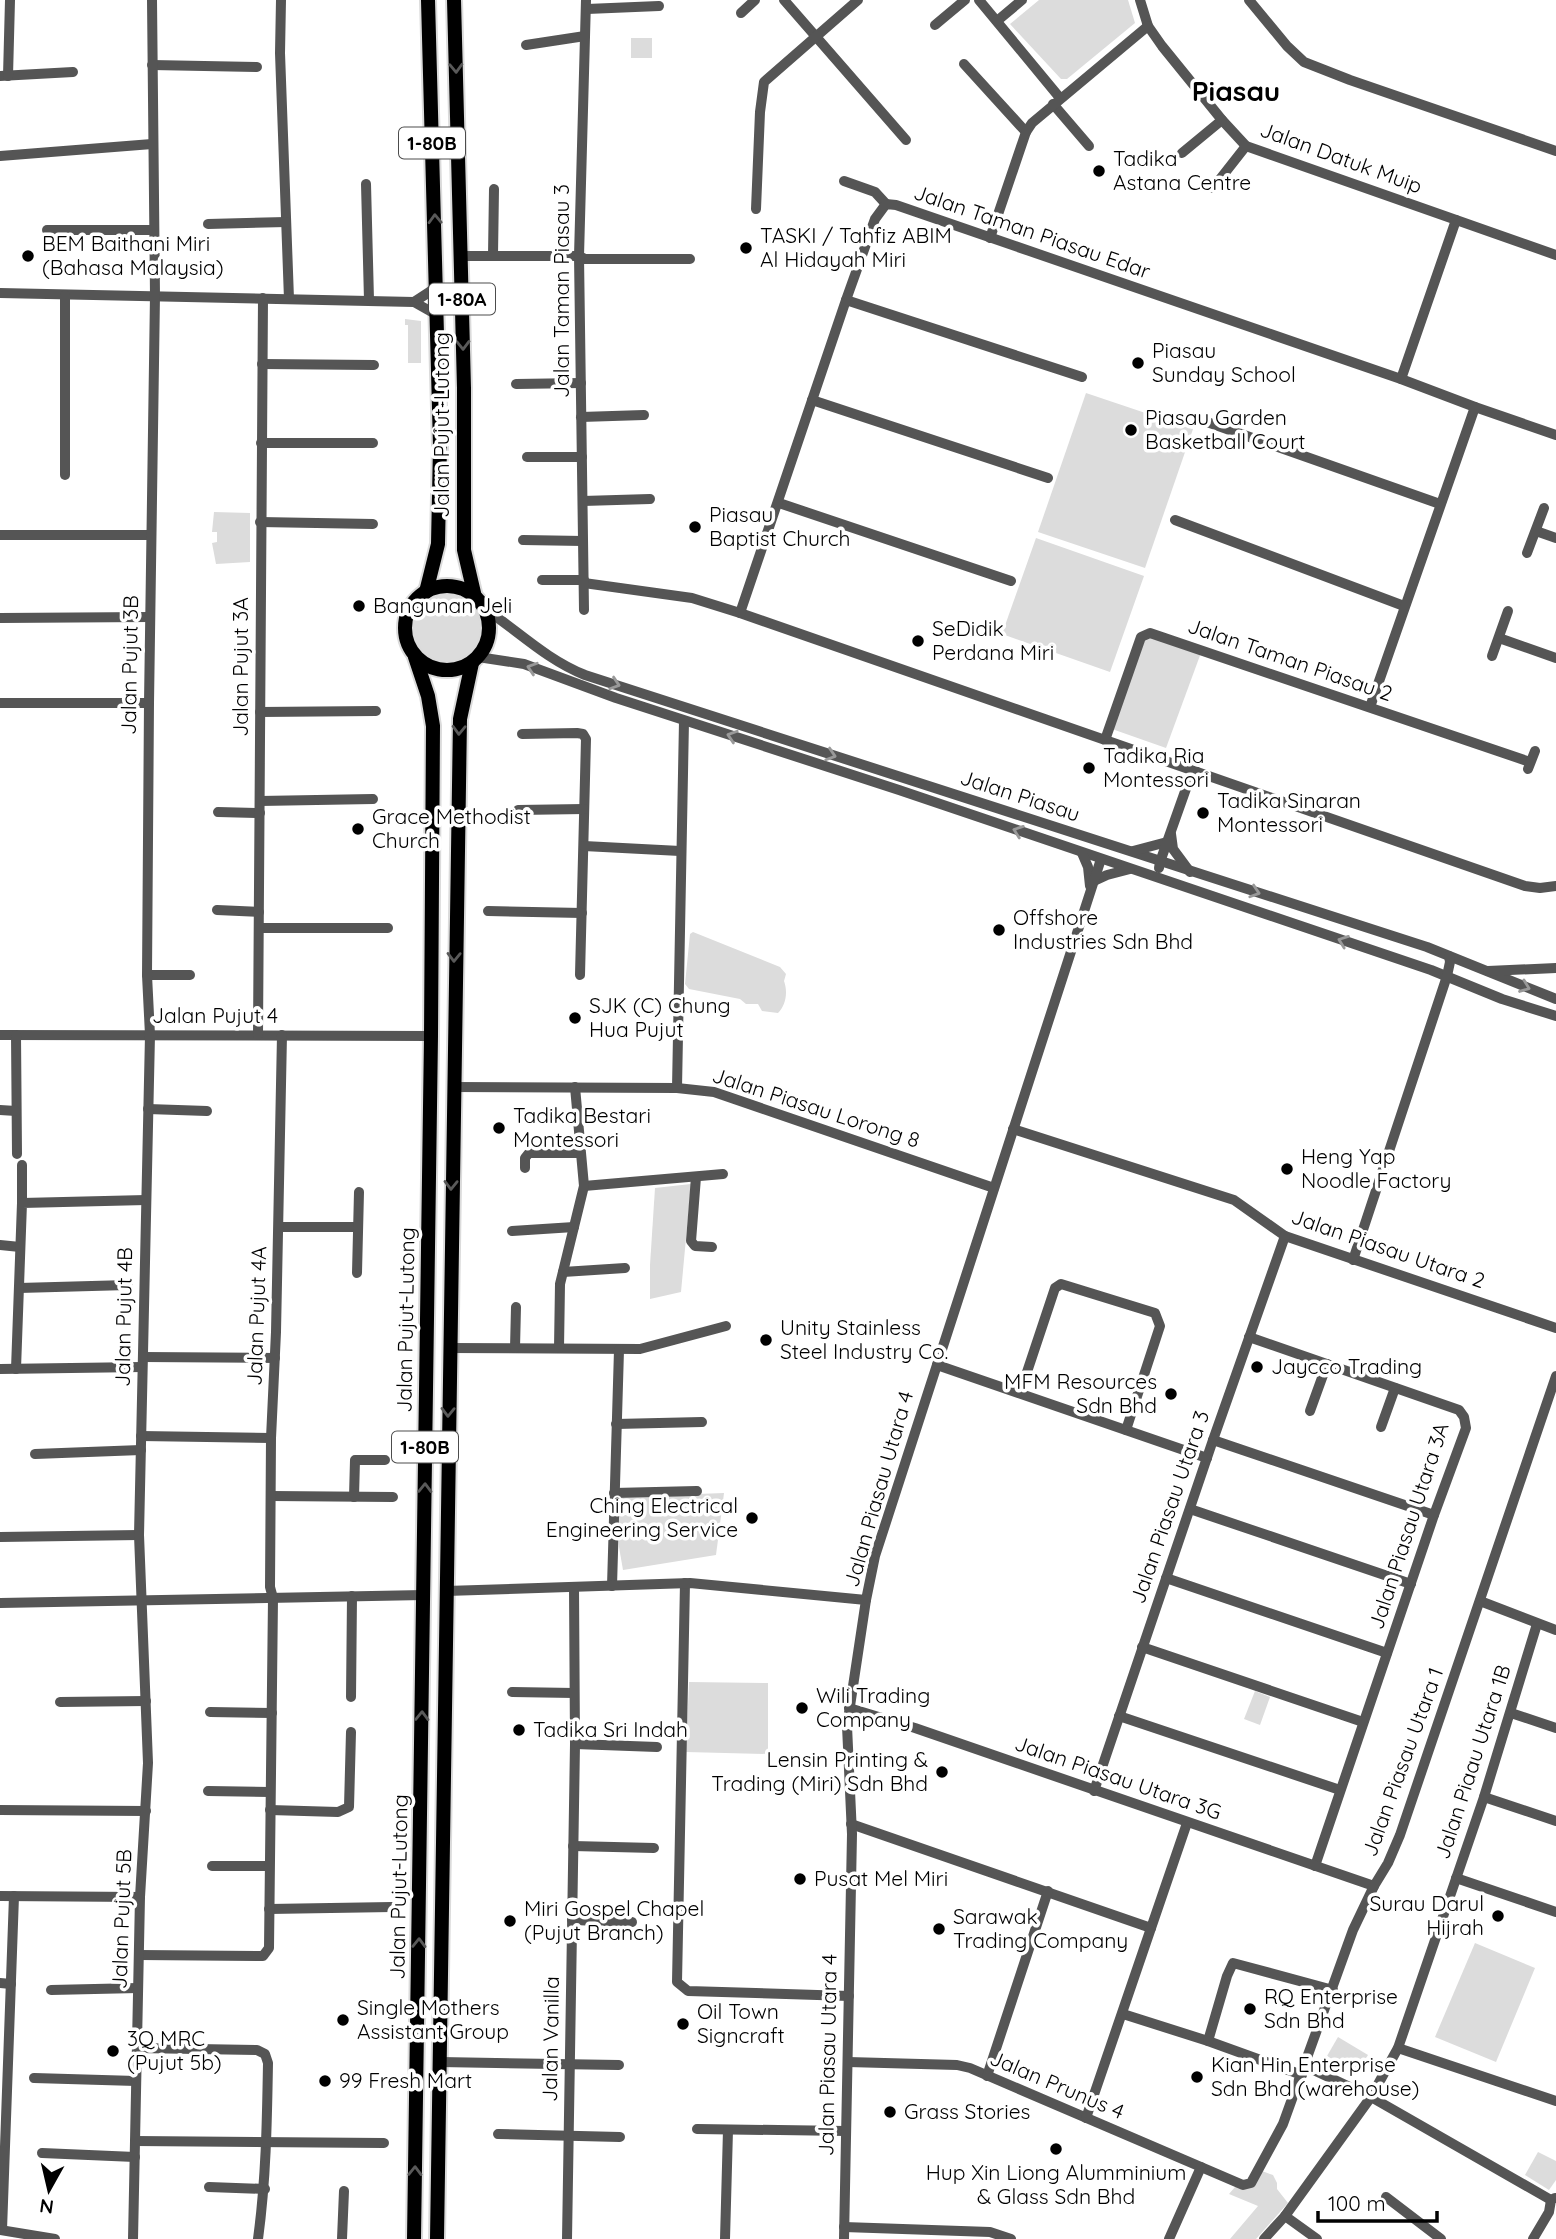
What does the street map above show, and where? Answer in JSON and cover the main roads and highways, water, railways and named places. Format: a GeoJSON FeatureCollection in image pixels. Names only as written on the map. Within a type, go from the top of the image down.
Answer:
{"type":"FeatureCollection","features":[{"type":"Feature","properties":{"kind":"highway","name":"Jalan Pujut-Lutong"},"geometry":{"type":"LineString","coordinates":[[426,592],[438,544],[440,446],[428,0]]}},
{"type":"Feature","properties":{"kind":"highway","name":"Jalan Pujut-Lutong"},"geometry":{"type":"LineString","coordinates":[[454,0],[464,388],[464,550],[480,602]]}},
{"type":"Feature","properties":{"kind":"highway"},"geometry":{"type":"LineString","coordinates":[[451,586],[464,590],[480,602],[489,625],[487,642],[475,660],[458,670],[442,671],[427,666],[415,657],[408,646],[404,633],[405,620],[410,608],[426,592],[451,586]]}},
{"type":"Feature","properties":{"kind":"highway","name":"Jalan Pujut-Lutong"},"geometry":{"type":"LineString","coordinates":[[414,2239],[433,726],[428,696],[415,657]]}},
{"type":"Feature","properties":{"kind":"highway","name":"Jalan Pujut-Lutong"},"geometry":{"type":"LineString","coordinates":[[437,2239],[460,719],[475,660]]}},
{"type":"Feature","properties":{"kind":"place","name":"Tadika Astana Centre"},"geometry":{"type":"Point","coordinates":[1099,171]}},
{"type":"Feature","properties":{"kind":"place","name":"TASKI / Tahfiz ABIM Al Hidayah Miri"},"geometry":{"type":"Point","coordinates":[746,248]}},
{"type":"Feature","properties":{"kind":"place","name":"BEM Baithani Miri (Bahasa Malaysia)"},"geometry":{"type":"Point","coordinates":[28,256]}},
{"type":"Feature","properties":{"kind":"place","name":"Piasau Sunday School"},"geometry":{"type":"Point","coordinates":[1138,363]}},
{"type":"Feature","properties":{"kind":"place","name":"Piasau Garden Basketball Court"},"geometry":{"type":"Point","coordinates":[1131,430]}},
{"type":"Feature","properties":{"kind":"place","name":"Piasau Baptist Church"},"geometry":{"type":"Point","coordinates":[695,527]}},
{"type":"Feature","properties":{"kind":"place","name":"Bangunan Jeli"},"geometry":{"type":"Point","coordinates":[359,606]}},
{"type":"Feature","properties":{"kind":"place","name":"SeDidik Perdana Miri"},"geometry":{"type":"Point","coordinates":[918,641]}},
{"type":"Feature","properties":{"kind":"place","name":"Tadika Ria Montessori"},"geometry":{"type":"Point","coordinates":[1089,768]}},
{"type":"Feature","properties":{"kind":"place","name":"Tadika Sinaran Montessori"},"geometry":{"type":"Point","coordinates":[1203,813]}},
{"type":"Feature","properties":{"kind":"place","name":"Grace Methodist Church"},"geometry":{"type":"Point","coordinates":[358,829]}},
{"type":"Feature","properties":{"kind":"place","name":"Offshore Industries Sdn Bhd"},"geometry":{"type":"Point","coordinates":[999,930]}},
{"type":"Feature","properties":{"kind":"place","name":"SJK (C) Chung Hua Pujut"},"geometry":{"type":"Point","coordinates":[575,1018]}},
{"type":"Feature","properties":{"kind":"place","name":"Tadika Bestari Montessori"},"geometry":{"type":"Point","coordinates":[499,1128]}},
{"type":"Feature","properties":{"kind":"place","name":"Heng Yap Noodle Factory"},"geometry":{"type":"Point","coordinates":[1287,1169]}},
{"type":"Feature","properties":{"kind":"place","name":"Unity Stainless Steel Industry Co."},"geometry":{"type":"Point","coordinates":[766,1340]}},
{"type":"Feature","properties":{"kind":"place","name":"Jaycco Trading"},"geometry":{"type":"Point","coordinates":[1257,1367]}},
{"type":"Feature","properties":{"kind":"place","name":"MFM Resources Sdn Bhd"},"geometry":{"type":"Point","coordinates":[1171,1394]}},
{"type":"Feature","properties":{"kind":"place","name":"Ching Electrical Engineering Service"},"geometry":{"type":"Point","coordinates":[752,1518]}},
{"type":"Feature","properties":{"kind":"place","name":"Wili Trading Company"},"geometry":{"type":"Point","coordinates":[802,1708]}},
{"type":"Feature","properties":{"kind":"place","name":"Tadika Sri Indah"},"geometry":{"type":"Point","coordinates":[519,1730]}},
{"type":"Feature","properties":{"kind":"place","name":"Lensin Printing & Trading (Miri) Sdn Bhd"},"geometry":{"type":"Point","coordinates":[942,1772]}},
{"type":"Feature","properties":{"kind":"place","name":"Pusat Mel Miri"},"geometry":{"type":"Point","coordinates":[800,1879]}},
{"type":"Feature","properties":{"kind":"place","name":"Surau Darul Hijrah"},"geometry":{"type":"Point","coordinates":[1498,1916]}},
{"type":"Feature","properties":{"kind":"place","name":"Miri Gospel Chapel (Pujut Branch)"},"geometry":{"type":"Point","coordinates":[510,1921]}},
{"type":"Feature","properties":{"kind":"place","name":"Sarawak Trading Company"},"geometry":{"type":"Point","coordinates":[939,1929]}},
{"type":"Feature","properties":{"kind":"place","name":"RQ Enterprise Sdn Bhd"},"geometry":{"type":"Point","coordinates":[1250,2009]}},
{"type":"Feature","properties":{"kind":"place","name":"Single Mothers Assistant Group"},"geometry":{"type":"Point","coordinates":[343,2020]}},
{"type":"Feature","properties":{"kind":"place","name":"Oil Town Signcraft"},"geometry":{"type":"Point","coordinates":[683,2024]}},
{"type":"Feature","properties":{"kind":"place","name":"3Q MRC (Pujut 5b)"},"geometry":{"type":"Point","coordinates":[113,2051]}},
{"type":"Feature","properties":{"kind":"place","name":"Kian Hin Enterprise Sdn Bhd (warehouse)"},"geometry":{"type":"Point","coordinates":[1197,2077]}},
{"type":"Feature","properties":{"kind":"place","name":"99 Fresh Mart"},"geometry":{"type":"Point","coordinates":[325,2081]}},
{"type":"Feature","properties":{"kind":"place","name":"Grass Stories"},"geometry":{"type":"Point","coordinates":[890,2112]}},
{"type":"Feature","properties":{"kind":"place","name":"Hup Xin Liong Alumminium & Glass Sdn Bhd"},"geometry":{"type":"Point","coordinates":[1056,2149]}},
{"type":"Feature","properties":{"kind":"district","name":"Piasau"},"geometry":{"type":"Point","coordinates":[1236,91]}}]}
